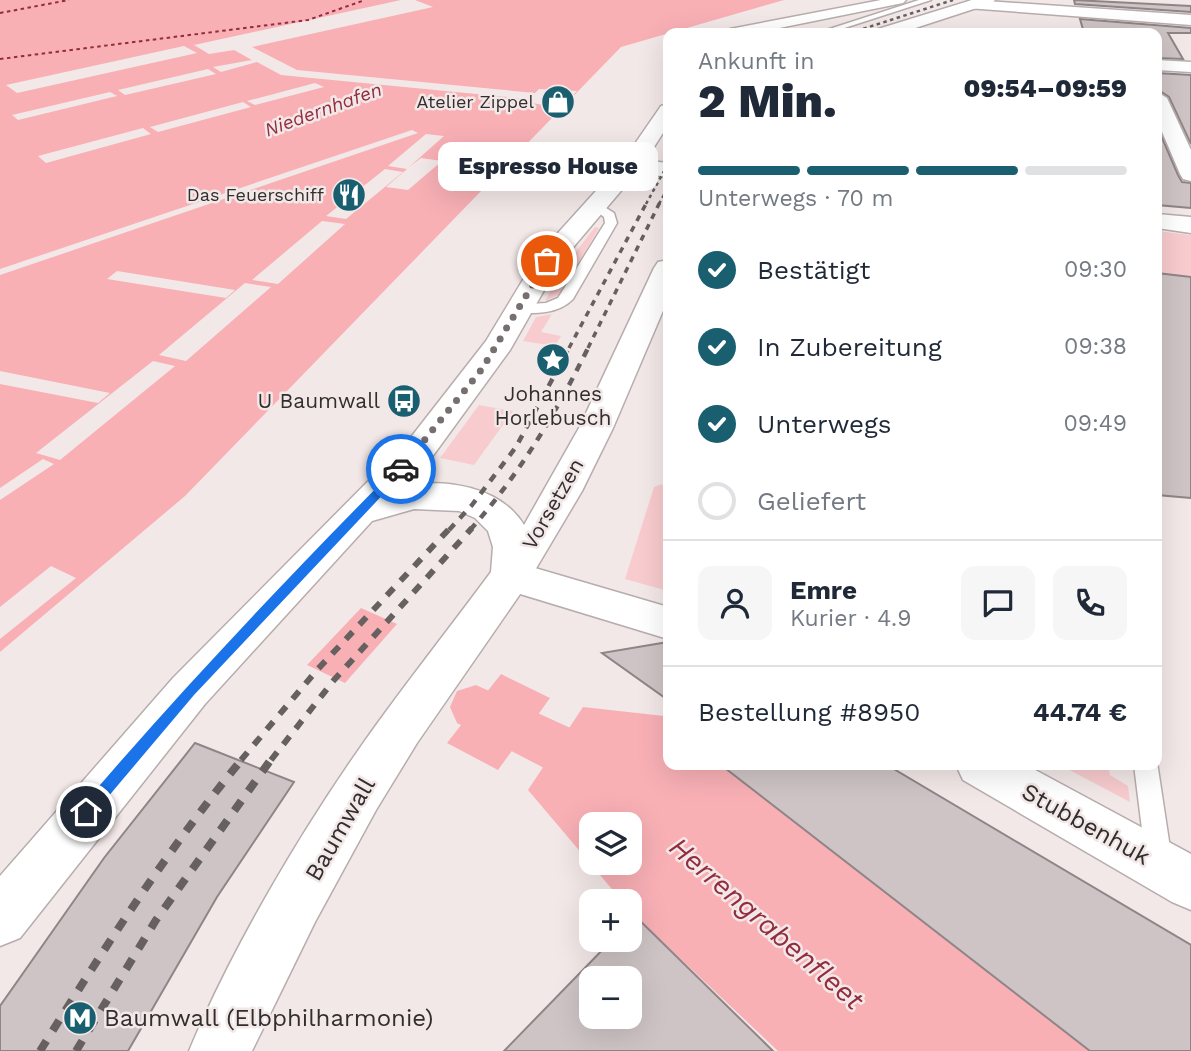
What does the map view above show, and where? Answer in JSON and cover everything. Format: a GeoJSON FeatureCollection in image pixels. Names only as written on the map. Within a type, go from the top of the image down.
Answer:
{"type":"FeatureCollection","features":[{"type":"Feature","properties":{"kind":"main road"},"geometry":{"type":"LineString","coordinates":[[755,28],[872,8],[898,0]]}},
{"type":"Feature","properties":{"kind":"main road"},"geometry":{"type":"LineString","coordinates":[[900,28],[979,3],[1191,20]]}},
{"type":"Feature","properties":{"kind":"main road"},"geometry":{"type":"LineString","coordinates":[[1119,15],[1126,28]]}},
{"type":"Feature","properties":{"kind":"main road"},"geometry":{"type":"LineString","coordinates":[[1162,65],[1191,67]]}},
{"type":"Feature","properties":{"kind":"main road"},"geometry":{"type":"LineString","coordinates":[[1162,109],[1191,174]]}},
{"type":"Feature","properties":{"kind":"main road"},"geometry":{"type":"LineString","coordinates":[[0,918],[189,691],[420,449],[499,344],[547,261],[631,166],[663,118]]}},
{"type":"Feature","properties":{"kind":"main road"},"geometry":{"type":"LineString","coordinates":[[631,166],[663,169]]}},
{"type":"Feature","properties":{"kind":"main road"},"geometry":{"type":"LineString","coordinates":[[1162,222],[1191,225]]}},
{"type":"Feature","properties":{"kind":"main road","name":"Vorsetzen"},"geometry":{"type":"LineString","coordinates":[[480,620],[511,576],[571,476],[663,279]]}},
{"type":"Feature","properties":{"kind":"main road"},"geometry":{"type":"LineString","coordinates":[[359,513],[388,500],[420,494],[455,496],[472,501],[487,509],[509,531],[514,553],[511,576],[663,622]]}},
{"type":"Feature","properties":{"kind":"main road","name":"Baumwall"},"geometry":{"type":"LineString","coordinates":[[220,1051],[312,875],[380,760],[480,620]]}},
{"type":"Feature","properties":{"kind":"main road","name":"Stubbenhuk"},"geometry":{"type":"LineString","coordinates":[[989,770],[1175,874]]}},
{"type":"Feature","properties":{"kind":"lane"},"geometry":{"type":"LineString","coordinates":[[837,28],[927,0]]}},
{"type":"Feature","properties":{"kind":"lane"},"geometry":{"type":"LineString","coordinates":[[519,308],[551,307],[564,301],[611,223],[610,216],[595,205]]}},
{"type":"Feature","properties":{"kind":"lane"},"geometry":{"type":"LineString","coordinates":[[1147,770],[1175,874]]}},
{"type":"Feature","properties":{"kind":"shaded area"},"geometry":{"type":"Polygon","coordinates":[[[595,227],[599,228],[559,295],[545,301],[564,267],[595,227]]]}},
{"type":"Feature","properties":{"kind":"shaded area"},"geometry":{"type":"Polygon","coordinates":[[[1162,232],[1191,235],[1191,277],[1162,274],[1162,232]]]}},
{"type":"Feature","properties":{"kind":"shaded area"},"geometry":{"type":"Polygon","coordinates":[[[552,314],[541,332],[561,336],[555,346],[523,341],[536,317],[552,314]]]}},
{"type":"Feature","properties":{"kind":"shaded area"},"geometry":{"type":"Polygon","coordinates":[[[479,405],[513,411],[474,465],[440,458],[479,405]]]}},
{"type":"Feature","properties":{"kind":"shaded area"},"geometry":{"type":"Polygon","coordinates":[[[662,484],[663,487],[663,590],[625,579],[654,487],[662,484]]]}},
{"type":"Feature","properties":{"kind":"shaded area"},"geometry":{"type":"Polygon","coordinates":[[[1069,770],[1109,770],[1110,775],[1128,786],[1130,802],[1069,770]]]}},
{"type":"Feature","properties":{"kind":"water","name":"Niedernhafen"},"geometry":{"type":"Polygon","coordinates":[[[0,0],[784,0],[687,28],[663,28],[663,35],[621,47],[185,496],[0,652],[0,0]]]}},
{"type":"Feature","properties":{"kind":"water"},"geometry":{"type":"Polygon","coordinates":[[[361,608],[397,624],[345,683],[307,665],[361,608]]]}},
{"type":"Feature","properties":{"kind":"water"},"geometry":{"type":"Polygon","coordinates":[[[501,674],[550,698],[498,770],[447,743],[501,674]]]}},
{"type":"Feature","properties":{"kind":"water"},"geometry":{"type":"Polygon","coordinates":[[[583,707],[663,716],[663,770],[727,770],[1090,1051],[778,1051],[642,923],[642,889],[612,889],[600,875],[642,875],[642,812],[579,812],[579,850],[528,790],[583,707]]]}},
{"type":"Feature","properties":{"kind":"pier"},"geometry":{"type":"Polygon","coordinates":[[[401,0],[415,0],[433,7],[252,47],[297,70],[535,93],[539,89],[577,91],[561,108],[526,102],[528,99],[281,75],[257,62],[221,72],[213,67],[252,60],[234,50],[209,54],[194,45],[401,0]]]}},
{"type":"Feature","properties":{"kind":"pier"},"geometry":{"type":"Polygon","coordinates":[[[184,46],[197,53],[17,93],[6,85],[184,46]]]}},
{"type":"Feature","properties":{"kind":"pier"},"geometry":{"type":"Polygon","coordinates":[[[208,69],[216,74],[125,95],[118,90],[208,69]]]}},
{"type":"Feature","properties":{"kind":"pier"},"geometry":{"type":"Polygon","coordinates":[[[315,83],[324,87],[255,105],[247,101],[315,83]]]}},
{"type":"Feature","properties":{"kind":"pier"},"geometry":{"type":"Polygon","coordinates":[[[110,92],[117,96],[18,120],[12,115],[110,92]]]}},
{"type":"Feature","properties":{"kind":"pier"},"geometry":{"type":"Polygon","coordinates":[[[243,102],[251,107],[158,132],[150,127],[243,102]]]}},
{"type":"Feature","properties":{"kind":"pier"},"geometry":{"type":"Polygon","coordinates":[[[143,128],[151,134],[46,163],[38,156],[143,128]]]}},
{"type":"Feature","properties":{"kind":"pier"},"geometry":{"type":"Polygon","coordinates":[[[412,130],[418,133],[0,275],[0,269],[412,130]]]}},
{"type":"Feature","properties":{"kind":"pier"},"geometry":{"type":"Polygon","coordinates":[[[426,134],[444,136],[408,168],[421,158],[442,161],[408,190],[386,187],[407,169],[388,166],[426,134]]]}},
{"type":"Feature","properties":{"kind":"pier"},"geometry":{"type":"Polygon","coordinates":[[[385,169],[403,172],[346,219],[326,216],[385,169]]]}},
{"type":"Feature","properties":{"kind":"pier"},"geometry":{"type":"Polygon","coordinates":[[[322,221],[345,224],[278,284],[252,280],[322,221]]]}},
{"type":"Feature","properties":{"kind":"pier"},"geometry":{"type":"Polygon","coordinates":[[[117,271],[235,290],[226,298],[107,279],[117,271]]]}},
{"type":"Feature","properties":{"kind":"pier"},"geometry":{"type":"Polygon","coordinates":[[[245,283],[271,287],[186,361],[159,355],[245,283]]]}},
{"type":"Feature","properties":{"kind":"pier"},"geometry":{"type":"Polygon","coordinates":[[[153,361],[175,366],[60,460],[36,453],[153,361]]]}},
{"type":"Feature","properties":{"kind":"pier"},"geometry":{"type":"Polygon","coordinates":[[[0,371],[110,393],[98,403],[0,384],[0,371]]]}},
{"type":"Feature","properties":{"kind":"pier"},"geometry":{"type":"Polygon","coordinates":[[[43,459],[54,464],[0,500],[0,488],[43,459]]]}},
{"type":"Feature","properties":{"kind":"pier"},"geometry":{"type":"Polygon","coordinates":[[[51,566],[76,578],[0,639],[0,607],[51,566]]]}},
{"type":"Feature","properties":{"kind":"building"},"geometry":{"type":"Polygon","coordinates":[[[1074,0],[1191,6],[1191,12],[1075,4],[1074,0]]]}},
{"type":"Feature","properties":{"kind":"building"},"geometry":{"type":"Polygon","coordinates":[[[1080,19],[1191,28],[1191,33],[1168,33],[1183,59],[1162,58],[1162,28],[1083,28],[1080,19]]]}},
{"type":"Feature","properties":{"kind":"building"},"geometry":{"type":"Polygon","coordinates":[[[1162,73],[1191,75],[1191,144],[1169,97],[1162,92],[1162,73]]]}},
{"type":"Feature","properties":{"kind":"building"},"geometry":{"type":"Polygon","coordinates":[[[1162,138],[1182,182],[1191,183],[1191,208],[1162,205],[1162,138]]]}},
{"type":"Feature","properties":{"kind":"building"},"geometry":{"type":"Polygon","coordinates":[[[1162,274],[1191,277],[1191,498],[1162,495],[1162,274]]]}},
{"type":"Feature","properties":{"kind":"building"},"geometry":{"type":"Polygon","coordinates":[[[663,643],[663,696],[602,653],[663,643]]]}},
{"type":"Feature","properties":{"kind":"building"},"geometry":{"type":"Polygon","coordinates":[[[195,743],[294,782],[217,897],[128,1051],[0,1051],[0,1006],[104,858],[195,743]]]}},
{"type":"Feature","properties":{"kind":"building"},"geometry":{"type":"Polygon","coordinates":[[[727,770],[895,770],[1191,945],[1191,1051],[1090,1051],[727,770]]]}},
{"type":"Feature","properties":{"kind":"building"},"geometry":{"type":"Polygon","coordinates":[[[642,923],[773,1051],[504,1051],[579,974],[579,1029],[642,1029],[642,966],[587,966],[600,952],[642,952],[642,923]]]}},
{"type":"Feature","properties":{"kind":"waterway","name":"Herrengrabenfleet"},"geometry":{"type":"LineString","coordinates":[[476,707],[568,753],[605,784]]}},
{"type":"Feature","properties":{"kind":"ferry route"},"geometry":{"type":"LineString","coordinates":[[0,13],[69,0]]}},
{"type":"Feature","properties":{"kind":"ferry route"},"geometry":{"type":"LineString","coordinates":[[0,59],[308,20],[365,0]]}},
{"type":"Feature","properties":{"kind":"railway"},"geometry":{"type":"LineString","coordinates":[[866,28],[953,0]]}},
{"type":"Feature","properties":{"kind":"railway"},"geometry":{"type":"LineString","coordinates":[[646,204],[663,173]]}},
{"type":"Feature","properties":{"kind":"railway"},"geometry":{"type":"LineString","coordinates":[[659,204],[663,196]]}},
{"type":"Feature","properties":{"kind":"railway"},"geometry":{"type":"LineString","coordinates":[[569,348],[647,202]]}},
{"type":"Feature","properties":{"kind":"railway"},"geometry":{"type":"LineString","coordinates":[[589,347],[659,204]]}},
{"type":"Feature","properties":{"kind":"railway"},"geometry":{"type":"LineString","coordinates":[[449,530],[472,505],[516,447],[570,346]]}},
{"type":"Feature","properties":{"kind":"railway"},"geometry":{"type":"LineString","coordinates":[[470,530],[505,487],[536,442],[589,347]]}},
{"type":"Feature","properties":{"kind":"railway"},"geometry":{"type":"LineString","coordinates":[[241,760],[317,670],[450,528]]}},
{"type":"Feature","properties":{"kind":"railway"},"geometry":{"type":"LineString","coordinates":[[271,760],[334,680],[472,528]]}},
{"type":"Feature","properties":{"kind":"railway"},"geometry":{"type":"LineString","coordinates":[[40,1051],[162,865],[243,758]]}},
{"type":"Feature","properties":{"kind":"railway"},"geometry":{"type":"LineString","coordinates":[[76,1051],[156,920],[272,758]]}},
{"type":"Feature","properties":{"kind":"way so far"},"geometry":{"type":"LineString","coordinates":[[401,469],[420,449],[482,369],[547,261]]}},
{"type":"Feature","properties":{"kind":"place","name":"Atelier Zippel"},"geometry":{"type":"Point","coordinates":[558,102]}},
{"type":"Feature","properties":{"kind":"place","name":"Das Feuerschiff"},"geometry":{"type":"Point","coordinates":[349,195]}},
{"type":"Feature","properties":{"kind":"place","name":"Espresso House"},"geometry":{"type":"Point","coordinates":[547,261]}},
{"type":"Feature","properties":{"kind":"place","name":"Johannes Horlebusch"},"geometry":{"type":"Point","coordinates":[553,360]}},
{"type":"Feature","properties":{"kind":"place","name":"U Baumwall"},"geometry":{"type":"Point","coordinates":[404,401]}},
{"type":"Feature","properties":{"kind":"place","name":"Baumwall (Elbphilharmonie)"},"geometry":{"type":"Point","coordinates":[80,1018]}},
{"type":"Feature","properties":{"kind":"route"},"geometry":{"type":"LineString","coordinates":[[86,812],[189,691],[401,469]]}}]}
